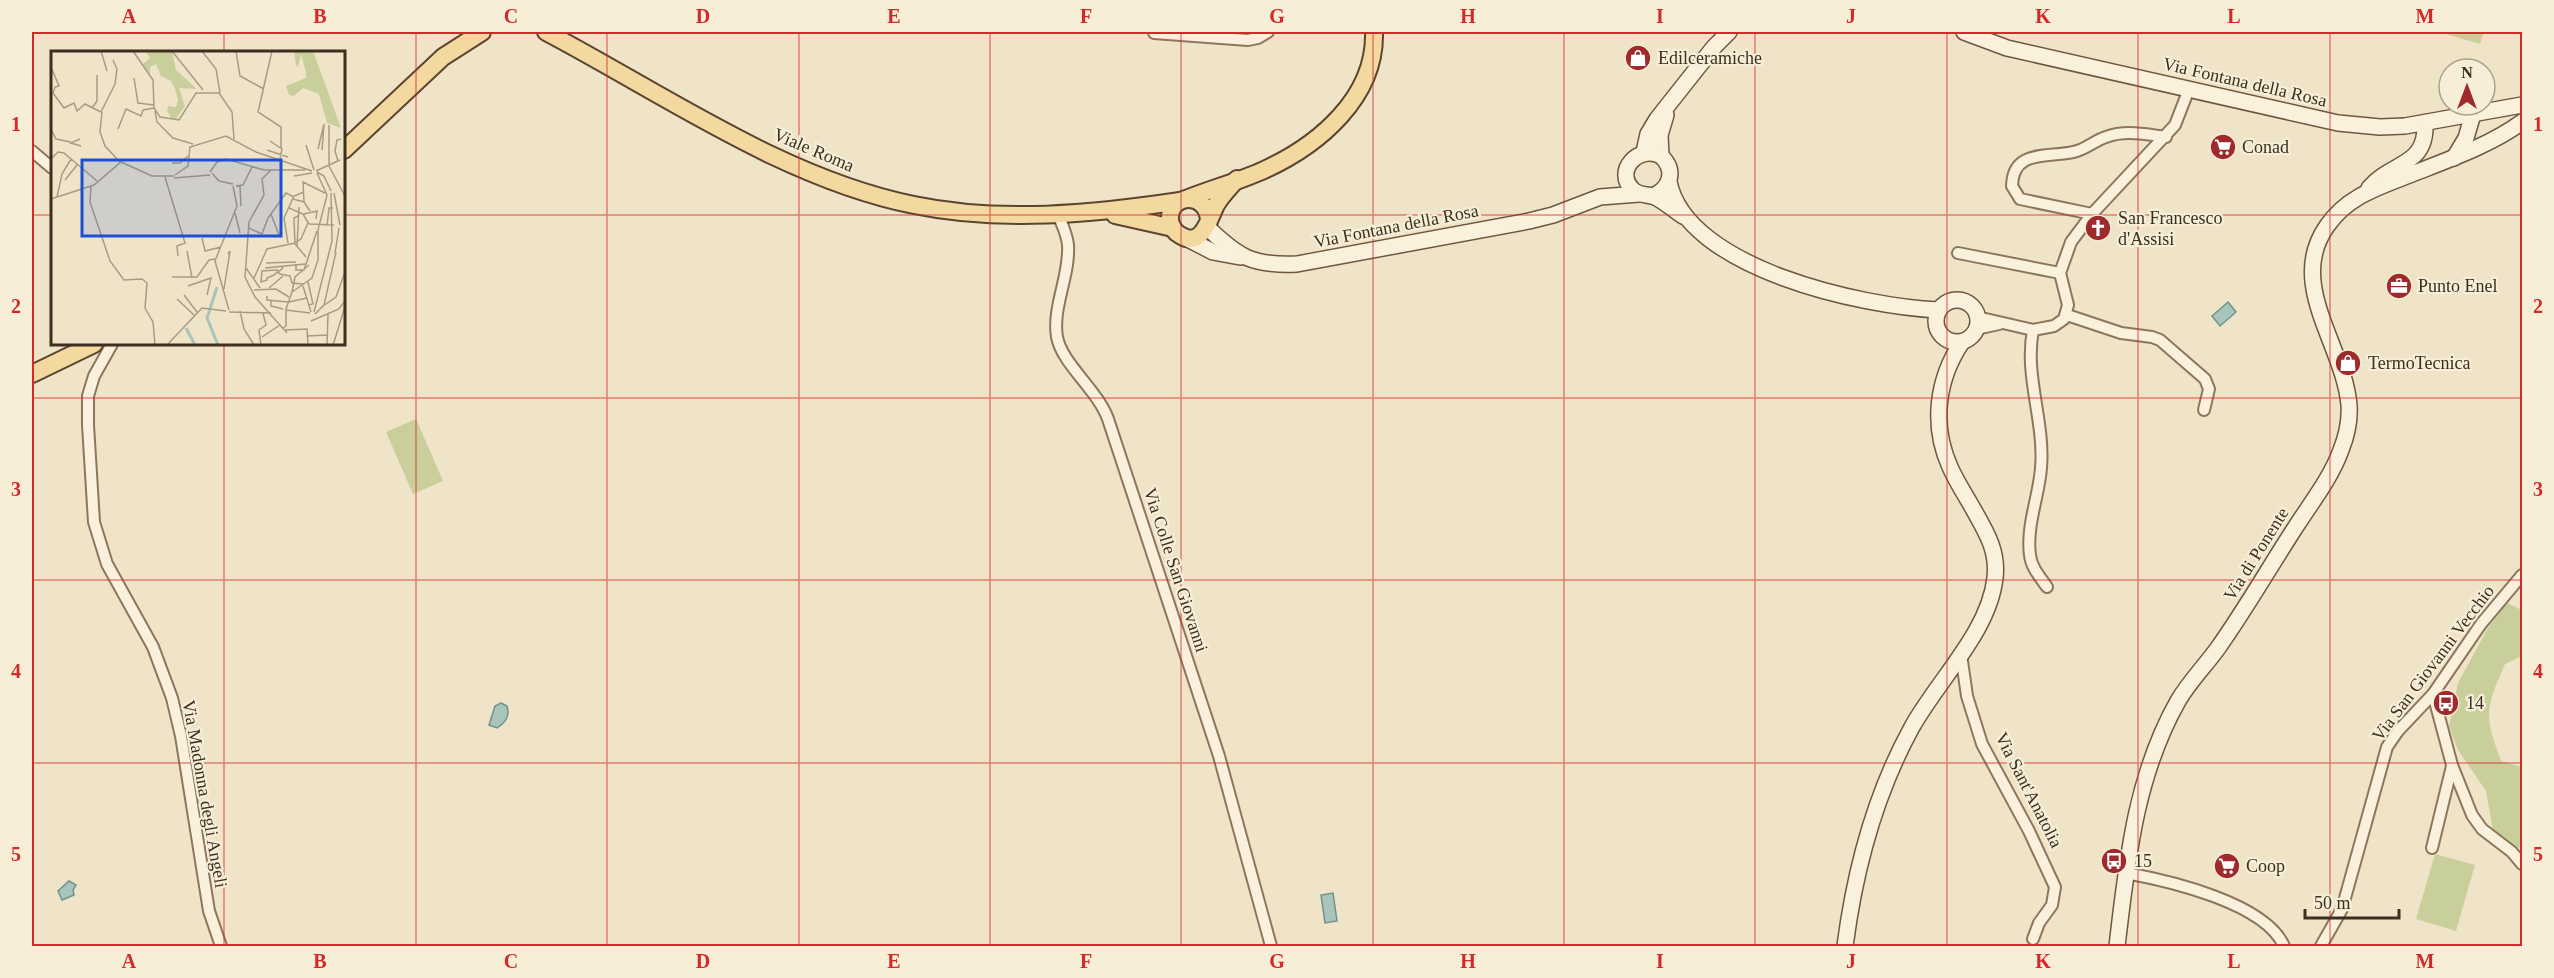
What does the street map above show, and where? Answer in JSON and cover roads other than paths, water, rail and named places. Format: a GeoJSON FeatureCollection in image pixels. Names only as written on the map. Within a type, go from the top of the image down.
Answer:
{"type":"FeatureCollection","features":[{"type":"Feature","properties":{"kind":"main road"},"geometry":{"type":"LineString","coordinates":[[345,149],[443,57],[482,32]]}},
{"type":"Feature","properties":{"kind":"main road","name":"Viale Roma"},"geometry":{"type":"LineString","coordinates":[[546,32],[724,131],[844,185],[894,201],[940,210],[981,214],[1095,212],[1183,200],[1263,170],[1292,155],[1339,117],[1365,81],[1372,58],[1374,32]]}},
{"type":"Feature","properties":{"kind":"main road"},"geometry":{"type":"LineString","coordinates":[[1644,152],[1648,134],[1657,119],[1714,46],[1729,32]]}},
{"type":"Feature","properties":{"kind":"main road","name":"Via Fontana della Rosa"},"geometry":{"type":"LineString","coordinates":[[1964,32],[2007,48],[2338,123],[2380,127],[2425,123],[2457,117]]}},
{"type":"Feature","properties":{"kind":"main road","name":"Via Fontana della Rosa"},"geometry":{"type":"LineString","coordinates":[[2497,110],[2523,105]]}},
{"type":"Feature","properties":{"kind":"main road"},"geometry":{"type":"LineString","coordinates":[[1669,106],[1660,135],[1661,156],[1670,168],[1669,182],[1672,194],[1685,217]]}},
{"type":"Feature","properties":{"kind":"main road"},"geometry":{"type":"LineString","coordinates":[[2454,158],[2466,138],[2472,117]]}},
{"type":"Feature","properties":{"kind":"main road","name":"Via di Ponente"},"geometry":{"type":"LineString","coordinates":[[2117,946],[2126,873],[2139,798],[2173,711],[2184,692],[2231,629],[2331,471],[2348,425],[2349,401],[2315,292],[2311,268],[2317,242],[2335,215],[2348,202],[2366,192],[2454,158],[2523,122]]}},
{"type":"Feature","properties":{"kind":"main road","name":"Via di Ponente"},"geometry":{"type":"LineString","coordinates":[[2366,192],[2379,177],[2418,155],[2425,138],[2425,123]]}},
{"type":"Feature","properties":{"kind":"main road"},"geometry":{"type":"LineString","coordinates":[[1661,156],[1644,152],[1638,154],[1626,171],[1629,184],[1685,217],[1719,245],[1755,266],[1781,278],[1837,295],[1917,309],[1939,324],[1949,341],[1962,342],[1968,339],[1977,323],[1970,305],[1964,302],[1950,302],[1939,324],[1941,385],[1939,415],[1943,448],[1950,467],[1993,544],[1996,566],[1991,602],[1961,654],[1914,724],[1874,810],[1851,898],[1845,946]]}},
{"type":"Feature","properties":{"kind":"main road","name":"Via Fontana della Rosa"},"geometry":{"type":"LineString","coordinates":[[1600,197],[1617,183],[1629,164]]}},
{"type":"Feature","properties":{"kind":"main road"},"geometry":{"type":"LineString","coordinates":[[1208,224],[1209,215],[1203,204],[1192,199],[1183,200],[1172,210],[1170,217],[1178,233],[1198,236],[1208,224],[1217,204],[1237,179]]}},
{"type":"Feature","properties":{"kind":"main road"},"geometry":{"type":"LineString","coordinates":[[1646,195],[1665,188],[1669,182]]}},
{"type":"Feature","properties":{"kind":"main road","name":"Via Fontana della Rosa"},"geometry":{"type":"LineString","coordinates":[[1178,233],[1213,252],[1278,264],[1324,260],[1537,219],[1600,197],[1646,195]]}},
{"type":"Feature","properties":{"kind":"main road","name":"Viale Roma"},"geometry":{"type":"LineString","coordinates":[[1095,212],[1178,233]]}},
{"type":"Feature","properties":{"kind":"main road"},"geometry":{"type":"LineString","coordinates":[[1208,224],[1243,258]]}},
{"type":"Feature","properties":{"kind":"main road"},"geometry":{"type":"LineString","coordinates":[[1941,385],[1948,366],[1962,342]]}},
{"type":"Feature","properties":{"kind":"main road"},"geometry":{"type":"LineString","coordinates":[[32,374],[92,345]]}},
{"type":"Feature","properties":{"kind":"street"},"geometry":{"type":"LineString","coordinates":[[1154,33],[1248,40],[1258,38],[1268,32]]}},
{"type":"Feature","properties":{"kind":"street"},"geometry":{"type":"LineString","coordinates":[[1977,323],[1999,323],[2033,330],[2054,326],[2067,315],[2068,301],[2060,273],[2071,242],[2092,214],[2166,136],[2179,119],[2189,89]]}},
{"type":"Feature","properties":{"kind":"street"},"geometry":{"type":"LineString","coordinates":[[2092,214],[2020,199],[2012,186],[2018,167],[2028,158],[2078,151],[2111,135],[2166,136]]}},
{"type":"Feature","properties":{"kind":"street"},"geometry":{"type":"LineString","coordinates":[[32,151],[51,167]]}},
{"type":"Feature","properties":{"kind":"street","name":"Via Colle San Giovanni"},"geometry":{"type":"LineString","coordinates":[[1058,214],[1068,244],[1057,323],[1058,341],[1066,357],[1097,395],[1107,414],[1219,756],[1271,946]]}},
{"type":"Feature","properties":{"kind":"street"},"geometry":{"type":"LineString","coordinates":[[1958,253],[2060,273]]}},
{"type":"Feature","properties":{"kind":"street"},"geometry":{"type":"LineString","coordinates":[[2067,315],[2128,335],[2160,340],[2205,379],[2209,390],[2204,410]]}},
{"type":"Feature","properties":{"kind":"street"},"geometry":{"type":"LineString","coordinates":[[2033,330],[2030,360],[2039,411],[2042,454],[2029,548],[2032,563],[2047,587]]}},
{"type":"Feature","properties":{"kind":"street","name":"Via Madonna degli Angeli"},"geometry":{"type":"LineString","coordinates":[[111,345],[94,376],[88,396],[94,522],[107,564],[153,647],[172,698],[181,736],[209,911],[221,946]]}},
{"type":"Feature","properties":{"kind":"street","name":"Via San Giovanni Vecchio"},"geometry":{"type":"LineString","coordinates":[[2321,946],[2342,909],[2385,752],[2398,731],[2433,694],[2481,624],[2523,575]]}},
{"type":"Feature","properties":{"kind":"street","name":"Via Sant'Anatolia"},"geometry":{"type":"LineString","coordinates":[[1961,654],[1967,696],[1982,744],[2029,831],[2055,887],[2054,901],[2039,923],[2033,939]]}},
{"type":"Feature","properties":{"kind":"street"},"geometry":{"type":"LineString","coordinates":[[2433,694],[2452,765],[2475,820],[2523,864]]}},
{"type":"Feature","properties":{"kind":"street"},"geometry":{"type":"LineString","coordinates":[[2425,704],[2439,720]]}},
{"type":"Feature","properties":{"kind":"street"},"geometry":{"type":"LineString","coordinates":[[2432,848],[2452,765]]}},
{"type":"Feature","properties":{"kind":"street"},"geometry":{"type":"LineString","coordinates":[[2126,873],[2191,890],[2230,904],[2267,924],[2279,936],[2284,946]]}},
{"type":"Feature","properties":{"kind":"water"},"geometry":{"type":"Polygon","coordinates":[[[2228,302],[2236,312],[2220,326],[2212,316],[2228,302]]]}},
{"type":"Feature","properties":{"kind":"water"},"geometry":{"type":"Polygon","coordinates":[[[501,703],[507,706],[508,716],[497,728],[489,725],[495,706],[501,703]]]}},
{"type":"Feature","properties":{"kind":"water"},"geometry":{"type":"Polygon","coordinates":[[[69,881],[76,885],[73,890],[74,895],[62,900],[58,891],[69,881]]]}},
{"type":"Feature","properties":{"kind":"water"},"geometry":{"type":"Polygon","coordinates":[[[1333,893],[1337,921],[1325,923],[1321,895],[1333,893]]]}},
{"type":"Feature","properties":{"kind":"place","name":"Edilceramiche"},"geometry":{"type":"Point","coordinates":[1638,58]}},
{"type":"Feature","properties":{"kind":"place","name":"Conad"},"geometry":{"type":"Point","coordinates":[2223,147]}},
{"type":"Feature","properties":{"kind":"place","name":"San Francesco d'Assisi"},"geometry":{"type":"Point","coordinates":[2098,228]}},
{"type":"Feature","properties":{"kind":"place","name":"Punto Enel"},"geometry":{"type":"Point","coordinates":[2399,286]}},
{"type":"Feature","properties":{"kind":"place","name":"TermoTecnica"},"geometry":{"type":"Point","coordinates":[2348,363]}},
{"type":"Feature","properties":{"kind":"place","name":"14"},"geometry":{"type":"Point","coordinates":[2446,703]}},
{"type":"Feature","properties":{"kind":"place","name":"15"},"geometry":{"type":"Point","coordinates":[2114,861]}},
{"type":"Feature","properties":{"kind":"place","name":"Coop"},"geometry":{"type":"Point","coordinates":[2227,866]}}]}
